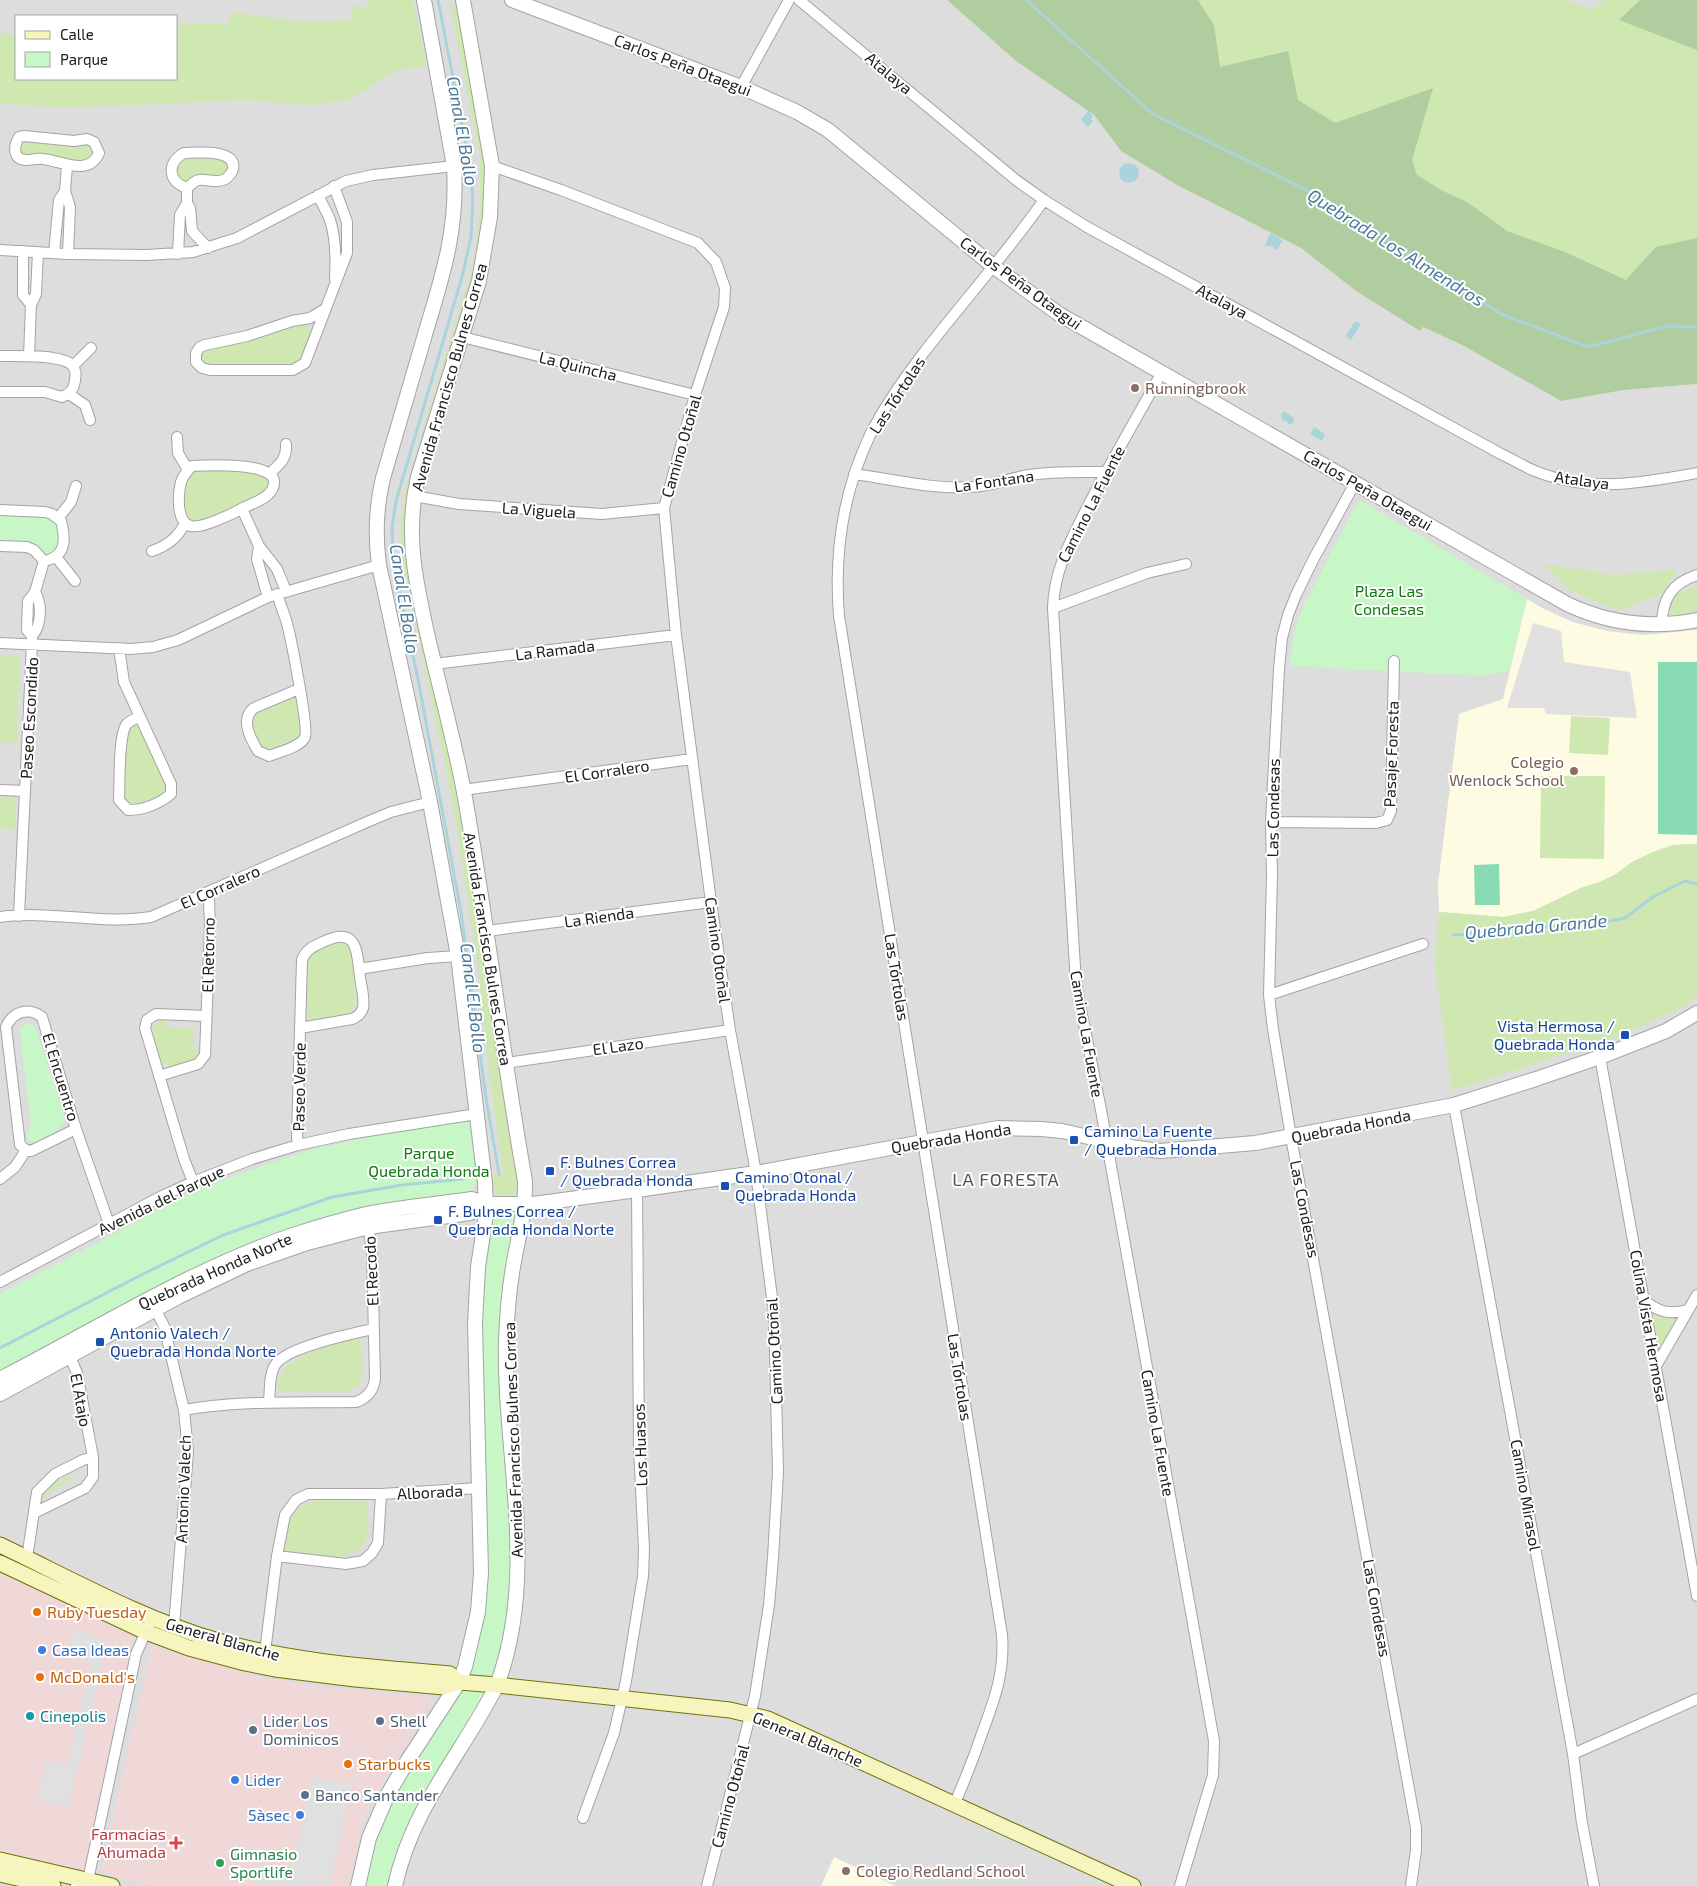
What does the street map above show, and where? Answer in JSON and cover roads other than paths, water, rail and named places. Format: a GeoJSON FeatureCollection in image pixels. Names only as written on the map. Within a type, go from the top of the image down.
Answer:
{"type":"FeatureCollection","features":[{"type":"Feature","properties":{"kind":"main road","name":"General Blanche"},"geometry":{"type":"LineString","coordinates":[[0,1545],[149,1625],[174,1626],[265,1652],[322,1662],[450,1674],[459,1682]]}},
{"type":"Feature","properties":{"kind":"main road","name":"General Blanche"},"geometry":{"type":"LineString","coordinates":[[0,1563],[149,1625],[215,1655],[275,1669],[444,1687],[459,1682],[497,1685],[752,1714],[768,1719],[1133,1886]]}},
{"type":"Feature","properties":{"kind":"main road"},"geometry":{"type":"LineString","coordinates":[[275,1669],[288,1664],[312,1666],[322,1662]]}},
{"type":"Feature","properties":{"kind":"main road"},"geometry":{"type":"LineString","coordinates":[[334,1676],[342,1671],[366,1672],[378,1667]]}},
{"type":"Feature","properties":{"kind":"main road"},"geometry":{"type":"LineString","coordinates":[[0,1860],[82,1883],[112,1886]]}},
{"type":"Feature","properties":{"kind":"main road"},"geometry":{"type":"LineString","coordinates":[[0,1874],[53,1886]]}},
{"type":"Feature","properties":{"kind":"street","name":"Avenida Francisco Bulnes Correa"},"geometry":{"type":"LineString","coordinates":[[358,1886],[369,1838],[388,1794],[459,1682],[475,1632],[480,1592],[475,1323],[478,1267],[486,1204],[458,956],[430,802],[379,565],[376,523],[379,494],[448,258],[455,206],[454,166],[424,0]]}},
{"type":"Feature","properties":{"kind":"street","name":"Avenida Francisco Bulnes Correa"},"geometry":{"type":"LineString","coordinates":[[395,1886],[410,1836],[420,1815],[497,1685],[504,1668],[512,1634],[517,1595],[516,1502],[507,1383],[506,1339],[512,1276],[525,1204],[525,1181],[463,790],[418,593],[411,533],[414,496],[474,300],[484,262],[490,217],[492,166],[463,0]]}},
{"type":"Feature","properties":{"kind":"street","name":"Carlos Peña Otaegui"},"geometry":{"type":"LineString","coordinates":[[512,0],[741,87],[797,112],[828,130],[993,266],[1059,314],[1161,374],[1582,611],[1627,623],[1662,625],[1697,620]]}},
{"type":"Feature","properties":{"kind":"street"},"geometry":{"type":"LineString","coordinates":[[741,87],[789,0]]}},
{"type":"Feature","properties":{"kind":"street","name":"Atalaya"},"geometry":{"type":"LineString","coordinates":[[799,0],[1016,180],[1044,200],[1087,227],[1160,268],[1535,471],[1553,477],[1591,484],[1616,486],[1697,473]]}},
{"type":"Feature","properties":{"kind":"street"},"geometry":{"type":"LineString","coordinates":[[19,137],[74,141],[87,139],[94,142],[99,153],[93,162],[84,165],[67,166],[41,158],[32,160],[20,159],[15,152],[19,137]]}},
{"type":"Feature","properties":{"kind":"street"},"geometry":{"type":"LineString","coordinates":[[184,153],[219,153],[227,155],[233,168],[223,180],[197,180],[186,188],[179,186],[172,176],[174,161],[178,156],[184,153]]}},
{"type":"Feature","properties":{"kind":"street"},"geometry":{"type":"LineString","coordinates":[[54,253],[59,200],[64,191],[67,166]]}},
{"type":"Feature","properties":{"kind":"street"},"geometry":{"type":"LineString","coordinates":[[0,250],[147,256],[178,254],[208,248],[250,232],[346,181],[373,175],[454,166]]}},
{"type":"Feature","properties":{"kind":"street","name":"Camino Otoñal"},"geometry":{"type":"LineString","coordinates":[[492,166],[561,190],[698,243],[711,255],[720,269],[723,278],[724,307],[695,395],[664,508],[676,635],[711,902],[730,1030],[756,1173],[774,1313],[778,1472],[774,1558],[769,1605],[752,1714],[730,1791],[707,1886]]}},
{"type":"Feature","properties":{"kind":"street"},"geometry":{"type":"LineString","coordinates":[[325,309],[314,316],[247,336],[205,345],[197,351],[195,360],[198,366],[207,370],[296,369],[304,366],[347,253],[348,232],[334,186]]}},
{"type":"Feature","properties":{"kind":"street"},"geometry":{"type":"LineString","coordinates":[[186,188],[192,231],[208,248]]}},
{"type":"Feature","properties":{"kind":"street"},"geometry":{"type":"LineString","coordinates":[[64,191],[70,207],[68,254]]}},
{"type":"Feature","properties":{"kind":"street"},"geometry":{"type":"LineString","coordinates":[[318,196],[330,220],[333,232],[335,282]]}},
{"type":"Feature","properties":{"kind":"street","name":"Las Tórtolas"},"geometry":{"type":"LineString","coordinates":[[954,1805],[995,1699],[1002,1670],[1003,1647],[839,616],[837,584],[838,549],[844,511],[854,474],[880,416],[908,374],[1022,231],[1044,200]]}},
{"type":"Feature","properties":{"kind":"street"},"geometry":{"type":"LineString","coordinates":[[178,254],[180,214],[187,203]]}},
{"type":"Feature","properties":{"kind":"street"},"geometry":{"type":"LineString","coordinates":[[23,251],[24,295],[31,305]]}},
{"type":"Feature","properties":{"kind":"street"},"geometry":{"type":"LineString","coordinates":[[29,356],[31,305],[36,294],[38,252]]}},
{"type":"Feature","properties":{"kind":"street"},"geometry":{"type":"LineString","coordinates":[[300,319],[310,322],[317,334]]}},
{"type":"Feature","properties":{"kind":"street","name":"La Quincha"},"geometry":{"type":"LineString","coordinates":[[462,337],[695,395]]}},
{"type":"Feature","properties":{"kind":"street"},"geometry":{"type":"LineString","coordinates":[[73,366],[91,348]]}},
{"type":"Feature","properties":{"kind":"street"},"geometry":{"type":"LineString","coordinates":[[0,356],[29,356],[65,360],[73,366],[76,373],[74,388],[69,394],[62,397],[45,392],[0,392]]}},
{"type":"Feature","properties":{"kind":"street","name":"Camino La Fuente"},"geometry":{"type":"LineString","coordinates":[[1161,374],[1106,472],[1060,564],[1052,608],[1076,984],[1101,1110],[1214,1741],[1213,1775],[1180,1886]]}},
{"type":"Feature","properties":{"kind":"street"},"geometry":{"type":"LineString","coordinates":[[69,394],[85,405],[90,420]]}},
{"type":"Feature","properties":{"kind":"street"},"geometry":{"type":"LineString","coordinates":[[177,437],[178,453],[188,470]]}},
{"type":"Feature","properties":{"kind":"street"},"geometry":{"type":"LineString","coordinates":[[270,473],[282,462],[287,454],[286,444]]}},
{"type":"Feature","properties":{"kind":"street"},"geometry":{"type":"LineString","coordinates":[[192,466],[255,467],[270,473],[274,478],[272,490],[267,496],[242,509],[204,525],[194,527],[185,524],[179,514],[181,483],[192,466]]}},
{"type":"Feature","properties":{"kind":"street","name":"La Fontana"},"geometry":{"type":"LineString","coordinates":[[854,474],[961,488],[990,485],[1031,475],[1064,472],[1106,472]]}},
{"type":"Feature","properties":{"kind":"street","name":"Las Condesas"},"geometry":{"type":"LineString","coordinates":[[1355,483],[1298,590],[1288,615],[1282,638],[1271,822],[1270,995],[1273,1029],[1291,1137],[1416,1828],[1416,1850],[1411,1886]]}},
{"type":"Feature","properties":{"kind":"street"},"geometry":{"type":"LineString","coordinates":[[59,518],[71,502],[76,486]]}},
{"type":"Feature","properties":{"kind":"street","name":"La Viguela"},"geometry":{"type":"LineString","coordinates":[[414,496],[459,504],[602,514],[664,508]]}},
{"type":"Feature","properties":{"kind":"street"},"geometry":{"type":"LineString","coordinates":[[242,509],[259,546],[277,569],[277,594]]}},
{"type":"Feature","properties":{"kind":"street"},"geometry":{"type":"LineString","coordinates":[[0,510],[45,512],[59,518],[63,526],[61,553],[56,558],[44,561],[34,550],[27,547],[0,546]]}},
{"type":"Feature","properties":{"kind":"street"},"geometry":{"type":"LineString","coordinates":[[152,551],[164,547],[180,533],[185,524]]}},
{"type":"Feature","properties":{"kind":"street"},"geometry":{"type":"LineString","coordinates":[[259,546],[257,559],[277,594],[287,621],[299,689],[306,729],[305,737],[301,743],[269,756],[258,752],[246,723],[248,713],[254,708],[299,689]]}},
{"type":"Feature","properties":{"kind":"street"},"geometry":{"type":"LineString","coordinates":[[56,558],[75,581]]}},
{"type":"Feature","properties":{"kind":"street","name":"Paseo Escondido"},"geometry":{"type":"LineString","coordinates":[[19,916],[32,640],[38,630],[40,601],[34,592],[44,561]]}},
{"type":"Feature","properties":{"kind":"street"},"geometry":{"type":"LineString","coordinates":[[1052,608],[1147,573],[1186,564]]}},
{"type":"Feature","properties":{"kind":"street"},"geometry":{"type":"LineString","coordinates":[[0,643],[32,640],[119,648],[142,648],[166,644],[277,594],[379,565]]}},
{"type":"Feature","properties":{"kind":"street"},"geometry":{"type":"LineString","coordinates":[[1662,625],[1662,614],[1669,593],[1676,585],[1697,575]]}},
{"type":"Feature","properties":{"kind":"street","name":"La Ramada"},"geometry":{"type":"LineString","coordinates":[[434,664],[676,635]]}},
{"type":"Feature","properties":{"kind":"street"},"geometry":{"type":"LineString","coordinates":[[119,648],[124,682],[171,784],[171,794],[164,800],[137,810],[128,810],[119,800],[120,758],[125,727],[130,721],[139,717]]}},
{"type":"Feature","properties":{"kind":"street","name":"Pasaje Foresta"},"geometry":{"type":"LineString","coordinates":[[1271,822],[1376,823],[1387,820],[1391,811],[1394,662]]}},
{"type":"Feature","properties":{"kind":"street","name":"El Corralero"},"geometry":{"type":"LineString","coordinates":[[463,790],[692,759]]}},
{"type":"Feature","properties":{"kind":"street","name":"Paseo Escondido"},"geometry":{"type":"LineString","coordinates":[[0,790],[25,791]]}},
{"type":"Feature","properties":{"kind":"street","name":"El Corralero"},"geometry":{"type":"LineString","coordinates":[[0,917],[137,920],[166,912],[391,812],[430,802]]}},
{"type":"Feature","properties":{"kind":"street","name":"El Retorno"},"geometry":{"type":"LineString","coordinates":[[158,1076],[196,1065],[202,1061],[206,1052],[210,926],[209,900],[206,894]]}},
{"type":"Feature","properties":{"kind":"street","name":"La Rienda"},"geometry":{"type":"LineString","coordinates":[[487,932],[711,902]]}},
{"type":"Feature","properties":{"kind":"street","name":"Paseo Verde"},"geometry":{"type":"LineString","coordinates":[[298,1145],[301,964],[307,950],[335,937],[345,937],[355,946],[363,1006],[359,1015],[352,1019],[300,1028]]}},
{"type":"Feature","properties":{"kind":"street"},"geometry":{"type":"LineString","coordinates":[[1270,995],[1423,944]]}},
{"type":"Feature","properties":{"kind":"street"},"geometry":{"type":"LineString","coordinates":[[359,969],[428,958],[458,956]]}},
{"type":"Feature","properties":{"kind":"street","name":"El Encuentro"},"geometry":{"type":"LineString","coordinates":[[76,1129],[31,1151],[26,1150],[20,1142],[6,1026],[11,1018],[20,1012],[30,1011],[42,1017],[76,1129],[109,1224]]}},
{"type":"Feature","properties":{"kind":"street","name":"Quebrada Honda"},"geometry":{"type":"LineString","coordinates":[[486,1204],[525,1204],[756,1173],[998,1128],[1062,1131],[1137,1148],[1171,1151],[1255,1144],[1454,1105],[1600,1057],[1666,1031],[1697,1013]]}},
{"type":"Feature","properties":{"kind":"street","name":"El Retorno"},"geometry":{"type":"LineString","coordinates":[[193,1182],[184,1159],[145,1030],[147,1020],[156,1014],[206,1016]]}},
{"type":"Feature","properties":{"kind":"street","name":"El Lazo"},"geometry":{"type":"LineString","coordinates":[[506,1062],[730,1030]]}},
{"type":"Feature","properties":{"kind":"street","name":"Colina Vista Hermosa"},"geometry":{"type":"LineString","coordinates":[[1600,1057],[1697,1596]]}},
{"type":"Feature","properties":{"kind":"street","name":"Camino Mirasol"},"geometry":{"type":"LineString","coordinates":[[1454,1105],[1573,1754],[1582,1823],[1594,1886]]}},
{"type":"Feature","properties":{"kind":"street","name":"Avenida del Parque"},"geometry":{"type":"LineString","coordinates":[[0,1282],[156,1199],[252,1159],[298,1145],[349,1134],[477,1114]]}},
{"type":"Feature","properties":{"kind":"street"},"geometry":{"type":"LineString","coordinates":[[0,1179],[15,1167],[26,1150]]}},
{"type":"Feature","properties":{"kind":"street","name":"Los Huasos"},"geometry":{"type":"LineString","coordinates":[[583,1818],[614,1733],[622,1698],[643,1576],[644,1550],[639,1447],[637,1190]]}},
{"type":"Feature","properties":{"kind":"street","name":"Quebrada Honda Norte"},"geometry":{"type":"LineString","coordinates":[[0,1394],[68,1351],[153,1304],[247,1264],[367,1221],[470,1213],[486,1204]]}},
{"type":"Feature","properties":{"kind":"street","name":"El Recodo"},"geometry":{"type":"LineString","coordinates":[[184,1410],[203,1406],[356,1402],[366,1397],[374,1383],[372,1250],[367,1221]]}},
{"type":"Feature","properties":{"kind":"street"},"geometry":{"type":"LineString","coordinates":[[1656,1366],[1697,1295]]}},
{"type":"Feature","properties":{"kind":"street"},"geometry":{"type":"LineString","coordinates":[[1644,1300],[1653,1308],[1666,1313],[1678,1313],[1688,1310]]}},
{"type":"Feature","properties":{"kind":"street","name":"Antonio Valech"},"geometry":{"type":"LineString","coordinates":[[153,1304],[164,1326],[184,1410],[188,1452],[174,1626]]}},
{"type":"Feature","properties":{"kind":"street","name":"El Recodo"},"geometry":{"type":"LineString","coordinates":[[269,1403],[272,1373],[276,1363],[282,1357],[329,1339],[373,1329]]}},
{"type":"Feature","properties":{"kind":"street","name":"Quebrada Honda Norte"},"geometry":{"type":"LineString","coordinates":[[0,1379],[68,1351]]}},
{"type":"Feature","properties":{"kind":"street","name":"El Atajo"},"geometry":{"type":"LineString","coordinates":[[34,1513],[85,1488],[93,1477],[93,1457],[77,1373],[68,1351]]}},
{"type":"Feature","properties":{"kind":"street"},"geometry":{"type":"LineString","coordinates":[[27,1558],[37,1492],[55,1474],[93,1457]]}},
{"type":"Feature","properties":{"kind":"street","name":"Alborada"},"geometry":{"type":"LineString","coordinates":[[265,1652],[277,1556],[285,1515],[291,1505],[302,1496],[308,1494],[381,1494],[478,1488]]}},
{"type":"Feature","properties":{"kind":"street","name":"Alborada"},"geometry":{"type":"LineString","coordinates":[[277,1556],[346,1564],[363,1561],[372,1553],[378,1543],[381,1494]]}},
{"type":"Feature","properties":{"kind":"street"},"geometry":{"type":"LineString","coordinates":[[82,1883],[136,1654],[149,1625]]}},
{"type":"Feature","properties":{"kind":"street"},"geometry":{"type":"LineString","coordinates":[[1573,1754],[1697,1699]]}},
{"type":"Feature","properties":{"kind":"water"},"geometry":{"type":"Polygon","coordinates":[[[1088,111],[1093,116],[1091,119],[1093,121],[1088,127],[1081,120],[1088,111]]]}},
{"type":"Feature","properties":{"kind":"water"},"geometry":{"type":"Polygon","coordinates":[[[1129,163],[1136,166],[1139,173],[1136,180],[1129,183],[1122,180],[1119,173],[1122,166],[1129,163]]]}},
{"type":"Feature","properties":{"kind":"water"},"geometry":{"type":"Polygon","coordinates":[[[1270,233],[1282,241],[1277,250],[1272,246],[1265,246],[1270,233]]]}},
{"type":"Feature","properties":{"kind":"water"},"geometry":{"type":"Polygon","coordinates":[[[1355,321],[1361,324],[1351,340],[1346,336],[1355,321]]]}},
{"type":"Feature","properties":{"kind":"water"},"geometry":{"type":"Polygon","coordinates":[[[1284,411],[1294,418],[1294,423],[1289,425],[1286,421],[1282,420],[1281,414],[1284,411]]]}},
{"type":"Feature","properties":{"kind":"water"},"geometry":{"type":"Polygon","coordinates":[[[1314,427],[1325,434],[1322,441],[1310,434],[1314,427]]]}},
{"type":"Feature","properties":{"kind":"waterway","name":"Canal El Bollo"},"geometry":{"type":"LineString","coordinates":[[438,0],[470,166],[473,199],[471,237],[462,277],[396,501],[392,528],[393,552],[461,912],[486,1098],[499,1174]]}},
{"type":"Feature","properties":{"kind":"waterway","name":"Quebrada Los Almendros"},"geometry":{"type":"LineString","coordinates":[[1026,0],[1153,114],[1326,200],[1501,314],[1588,347],[1668,326],[1697,327]]}},
{"type":"Feature","properties":{"kind":"waterway","name":"Quebrada Grande"},"geometry":{"type":"LineString","coordinates":[[1453,935],[1498,933],[1540,927],[1594,924],[1625,918],[1653,897],[1685,881],[1697,884]]}},
{"type":"Feature","properties":{"kind":"waterway"},"geometry":{"type":"LineString","coordinates":[[0,1348],[223,1235],[332,1197],[402,1185],[463,1179]]}},
{"type":"Feature","properties":{"kind":"place","name":"Runningbrook"},"geometry":{"type":"Point","coordinates":[1135,388]}},
{"type":"Feature","properties":{"kind":"place","name":"Colegio Wenlock School"},"geometry":{"type":"Point","coordinates":[1574,771]}},
{"type":"Feature","properties":{"kind":"place","name":"Vista Hermosa / Quebrada Honda"},"geometry":{"type":"Point","coordinates":[1625,1035]}},
{"type":"Feature","properties":{"kind":"place","name":"Camino La Fuente / Quebrada Honda"},"geometry":{"type":"Point","coordinates":[1074,1140]}},
{"type":"Feature","properties":{"kind":"place","name":"F. Bulnes Correa / Quebrada Honda"},"geometry":{"type":"Point","coordinates":[550,1171]}},
{"type":"Feature","properties":{"kind":"place","name":"Camino Otonal / Quebrada Honda"},"geometry":{"type":"Point","coordinates":[725,1186]}},
{"type":"Feature","properties":{"kind":"place","name":"F. Bulnes Correa / Quebrada Honda Norte"},"geometry":{"type":"Point","coordinates":[438,1220]}},
{"type":"Feature","properties":{"kind":"place","name":"Antonio Valech / Quebrada Honda Norte"},"geometry":{"type":"Point","coordinates":[100,1342]}},
{"type":"Feature","properties":{"kind":"place","name":"Ruby Tuesday"},"geometry":{"type":"Point","coordinates":[37,1612]}},
{"type":"Feature","properties":{"kind":"place","name":"Casa Ideas"},"geometry":{"type":"Point","coordinates":[42,1650]}},
{"type":"Feature","properties":{"kind":"place","name":"McDonald's"},"geometry":{"type":"Point","coordinates":[40,1677]}},
{"type":"Feature","properties":{"kind":"place","name":"Cinepolis"},"geometry":{"type":"Point","coordinates":[30,1716]}},
{"type":"Feature","properties":{"kind":"place","name":"Shell"},"geometry":{"type":"Point","coordinates":[380,1721]}},
{"type":"Feature","properties":{"kind":"place","name":"Lider Los Dominicos"},"geometry":{"type":"Point","coordinates":[253,1730]}},
{"type":"Feature","properties":{"kind":"place","name":"Starbucks"},"geometry":{"type":"Point","coordinates":[348,1764]}},
{"type":"Feature","properties":{"kind":"place","name":"Lider"},"geometry":{"type":"Point","coordinates":[235,1780]}},
{"type":"Feature","properties":{"kind":"place","name":"Banco Santander"},"geometry":{"type":"Point","coordinates":[305,1795]}},
{"type":"Feature","properties":{"kind":"place","name":"5àsec"},"geometry":{"type":"Point","coordinates":[300,1815]}},
{"type":"Feature","properties":{"kind":"place","name":"Farmacias Ahumada"},"geometry":{"type":"Point","coordinates":[176,1843]}},
{"type":"Feature","properties":{"kind":"place","name":"Gimnasio Sportlife"},"geometry":{"type":"Point","coordinates":[220,1863]}},
{"type":"Feature","properties":{"kind":"place","name":"Colegio Redland School"},"geometry":{"type":"Point","coordinates":[846,1871]}},
{"type":"Feature","properties":{"kind":"district","name":"LA FORESTA"},"geometry":{"type":"Point","coordinates":[1006,1180]}},
{"type":"Feature","properties":{"kind":"park label","name":"Plaza Las Condesas"},"geometry":{"type":"Point","coordinates":[1389,600]}},
{"type":"Feature","properties":{"kind":"park label","name":"Parque Quebrada Honda"},"geometry":{"type":"Point","coordinates":[429,1162]}}]}
